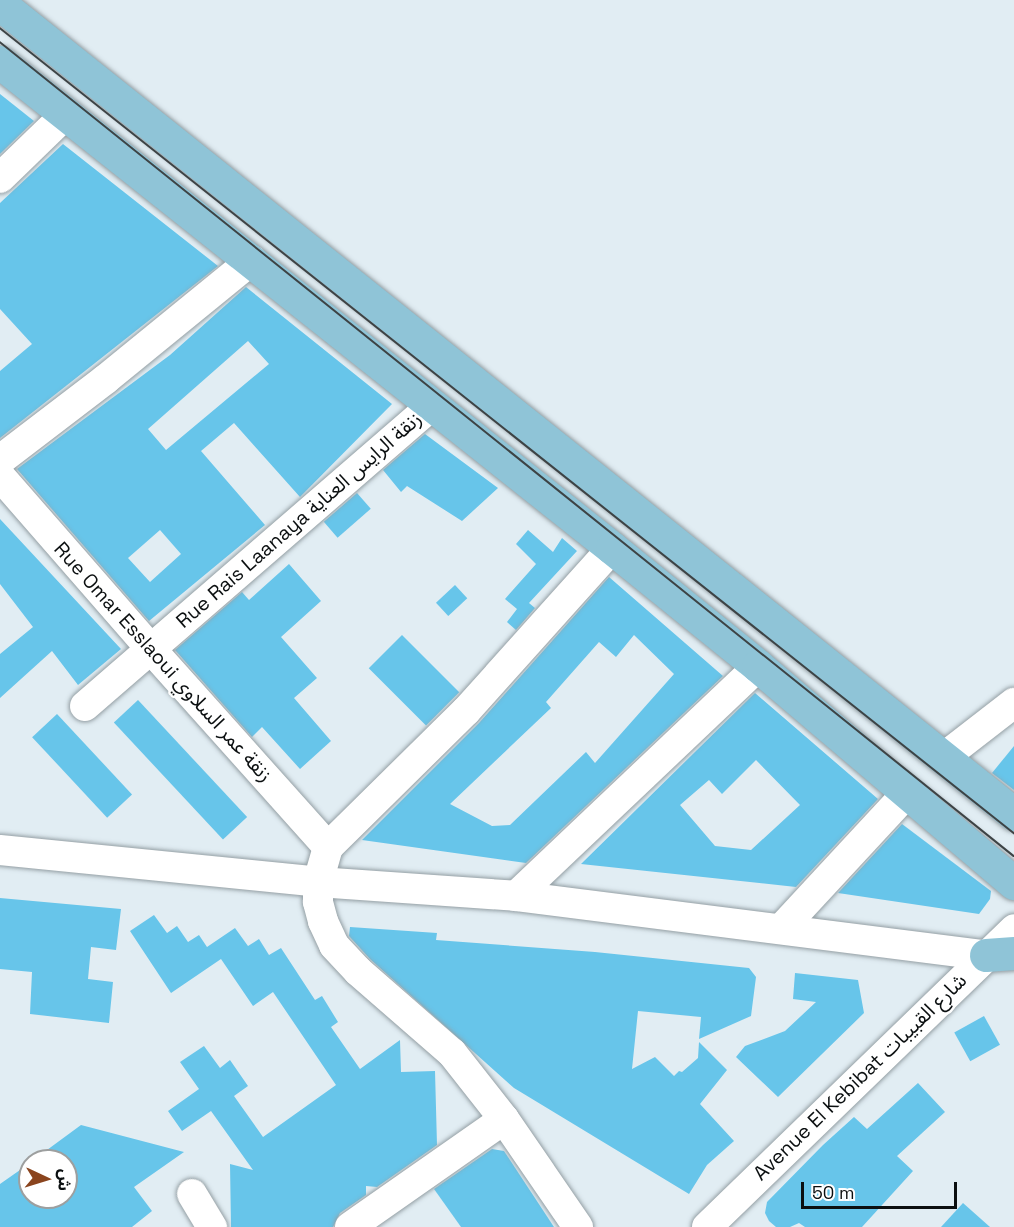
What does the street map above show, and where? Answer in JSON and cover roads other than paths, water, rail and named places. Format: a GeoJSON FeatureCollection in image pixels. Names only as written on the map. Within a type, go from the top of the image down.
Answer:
{"type":"FeatureCollection","features":[{"type":"Feature","properties":{"kind":"main road"},"geometry":{"type":"LineString","coordinates":[[0,4],[1014,814]]}},
{"type":"Feature","properties":{"kind":"main road"},"geometry":{"type":"LineString","coordinates":[[0,62],[252,260],[758,666],[1014,883]]}},
{"type":"Feature","properties":{"kind":"street"},"geometry":{"type":"LineString","coordinates":[[0,178],[65,114]]}},
{"type":"Feature","properties":{"kind":"street"},"geometry":{"type":"LineString","coordinates":[[0,460],[106,379],[252,260]]}},
{"type":"Feature","properties":{"kind":"street","name":"Rue Rais Laanaya زنقة الرايس العناية"},"geometry":{"type":"LineString","coordinates":[[85,706],[432,405]]}},
{"type":"Feature","properties":{"kind":"street","name":"Rue Omar Esslaoui زنقة عمر السلاوي"},"geometry":{"type":"LineString","coordinates":[[0,476],[328,847]]}},
{"type":"Feature","properties":{"kind":"street"},"geometry":{"type":"LineString","coordinates":[[578,1227],[504,1119],[452,1053],[358,971],[334,945],[322,921],[318,902],[318,882],[328,847],[466,711],[612,548]]}},
{"type":"Feature","properties":{"kind":"street"},"geometry":{"type":"LineString","coordinates":[[516,896],[758,666]]}},
{"type":"Feature","properties":{"kind":"street"},"geometry":{"type":"LineString","coordinates":[[943,758],[1014,703]]}},
{"type":"Feature","properties":{"kind":"street"},"geometry":{"type":"LineString","coordinates":[[782,928],[908,792]]}},
{"type":"Feature","properties":{"kind":"street"},"geometry":{"type":"LineString","coordinates":[[0,850],[318,882],[516,896],[1000,954]]}},
{"type":"Feature","properties":{"kind":"street","name":"Avenue El Kebibat شارع القبيبات"},"geometry":{"type":"LineString","coordinates":[[712,1226],[1000,954],[1014,929]]}},
{"type":"Feature","properties":{"kind":"street"},"geometry":{"type":"LineString","coordinates":[[350,1227],[504,1119]]}},
{"type":"Feature","properties":{"kind":"street"},"geometry":{"type":"LineString","coordinates":[[192,1194],[212,1227]]}},
{"type":"Feature","properties":{"kind":"tram line"},"geometry":{"type":"LineString","coordinates":[[0,28],[1014,833]]}},
{"type":"Feature","properties":{"kind":"tram line"},"geometry":{"type":"LineString","coordinates":[[0,42],[1014,856]]}}]}
